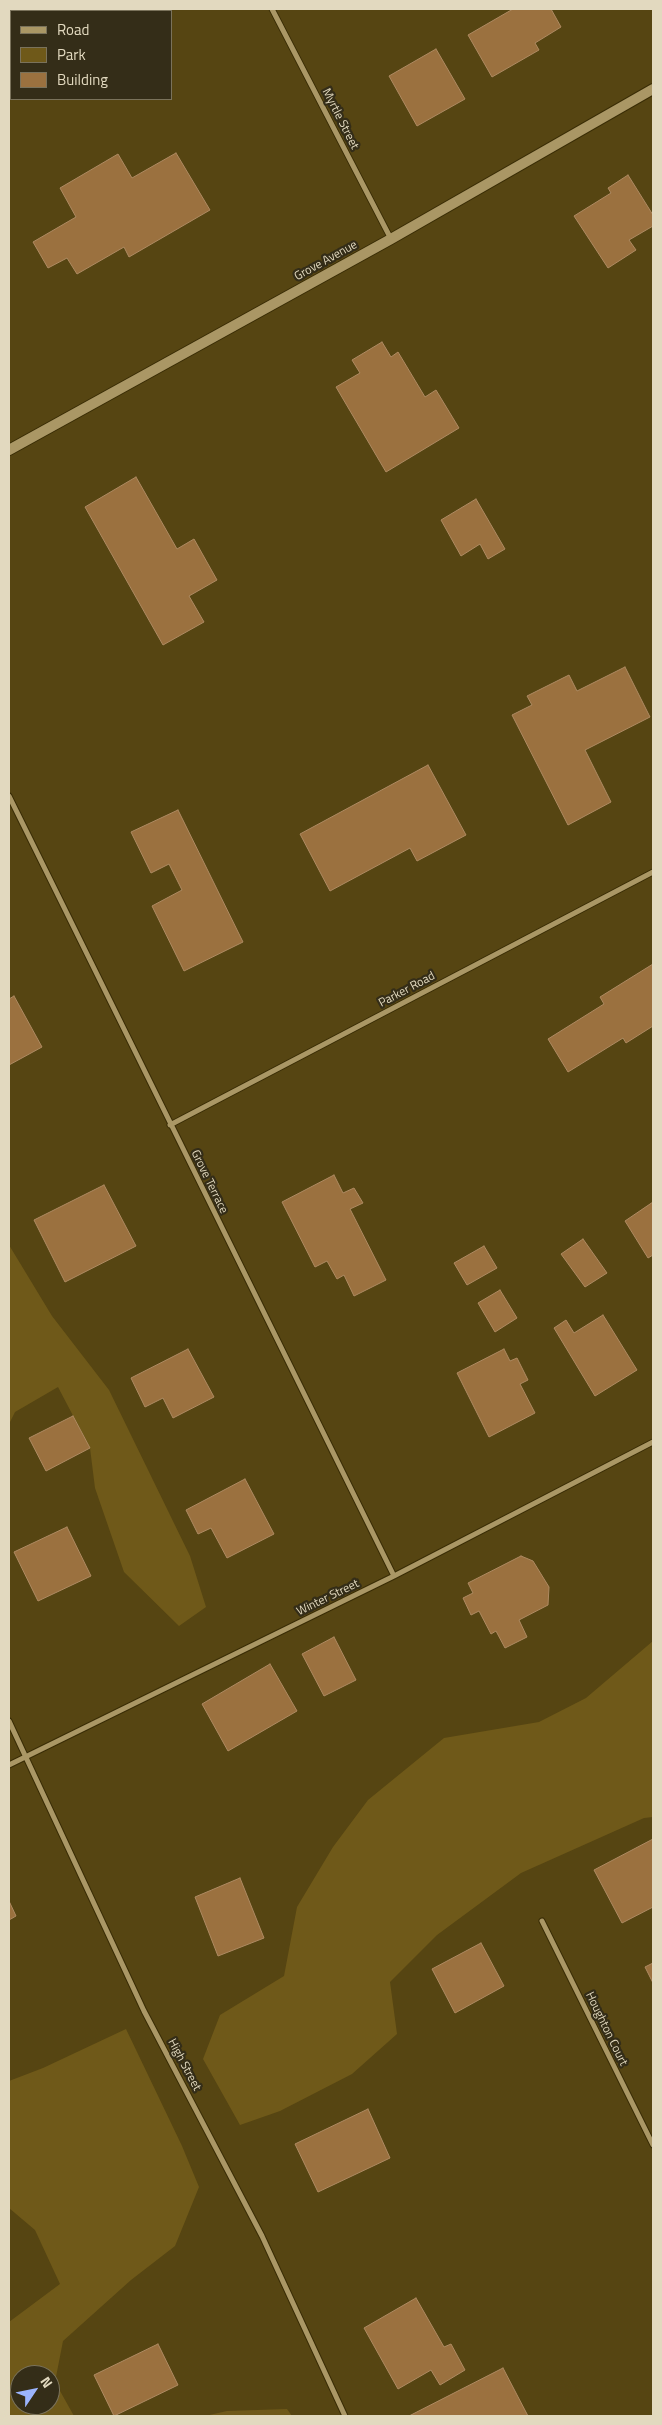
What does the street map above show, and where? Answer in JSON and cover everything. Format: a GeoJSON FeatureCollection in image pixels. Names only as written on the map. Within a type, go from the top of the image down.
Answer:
{"type":"FeatureCollection","features":[{"type":"Feature","properties":{"kind":"street","name":"Myrtle Street"},"geometry":{"type":"LineString","coordinates":[[272,9],[391,239]]}},
{"type":"Feature","properties":{"kind":"street","name":"Grove Avenue"},"geometry":{"type":"LineString","coordinates":[[9,450],[391,239],[653,89]]}},
{"type":"Feature","properties":{"kind":"street","name":"Grove Terrace"},"geometry":{"type":"LineString","coordinates":[[9,796],[394,1576]]}},
{"type":"Feature","properties":{"kind":"street","name":"Parker Road"},"geometry":{"type":"LineString","coordinates":[[170,1125],[653,872]]}},
{"type":"Feature","properties":{"kind":"street","name":"Winter Street"},"geometry":{"type":"LineString","coordinates":[[9,1765],[394,1576],[653,1442]]}},
{"type":"Feature","properties":{"kind":"street","name":"High Street"},"geometry":{"type":"LineString","coordinates":[[9,1721],[27,1756],[144,2011],[262,2236],[345,2416]]}},
{"type":"Feature","properties":{"kind":"street","name":"Houghton Court"},"geometry":{"type":"LineString","coordinates":[[542,1921],[653,2146]]}},
{"type":"Feature","properties":{"kind":"green space"},"geometry":{"type":"Polygon","coordinates":[[[9,1245],[52,1316],[109,1390],[190,1556],[206,1607],[179,1626],[124,1572],[95,1488],[90,1448],[58,1387],[15,1412],[9,1424],[9,1245]]]}},
{"type":"Feature","properties":{"kind":"green space"},"geometry":{"type":"Polygon","coordinates":[[[653,1641],[653,1817],[644,1818],[521,1873],[437,1935],[390,1982],[397,2034],[352,2074],[280,2111],[240,2125],[203,2059],[220,2015],[284,1976],[297,1907],[333,1847],[368,1800],[444,1738],[539,1722],[586,1698],[653,1641]]]}},
{"type":"Feature","properties":{"kind":"green space"},"geometry":{"type":"Polygon","coordinates":[[[126,2029],[182,2146],[199,2187],[175,2246],[131,2280],[63,2341],[58,2365],[10,2365],[10,2415],[60,2415],[60,2391],[74,2416],[9,2416],[9,2322],[60,2284],[35,2230],[9,2208],[9,2081],[43,2068],[126,2029]]]}},
{"type":"Feature","properties":{"kind":"green space"},"geometry":{"type":"Polygon","coordinates":[[[287,2409],[292,2416],[205,2416],[227,2411],[287,2409]]]}},
{"type":"Feature","properties":{"kind":"building"},"geometry":{"type":"Polygon","coordinates":[[[513,9],[551,9],[561,27],[535,43],[539,50],[492,77],[468,35],[513,9]]]}},
{"type":"Feature","properties":{"kind":"building"},"geometry":{"type":"Polygon","coordinates":[[[436,49],[465,99],[417,126],[389,76],[436,49]]]}},
{"type":"Feature","properties":{"kind":"building"},"geometry":{"type":"Polygon","coordinates":[[[176,153],[210,210],[129,257],[124,247],[77,274],[67,258],[48,268],[33,242],[76,217],[60,188],[118,154],[132,178],[176,153]]]}},
{"type":"Feature","properties":{"kind":"building"},"geometry":{"type":"Polygon","coordinates":[[[628,175],[653,215],[653,226],[629,240],[636,250],[608,268],[574,216],[611,193],[608,188],[628,175]]]}},
{"type":"Feature","properties":{"kind":"building"},"geometry":{"type":"Polygon","coordinates":[[[382,342],[391,357],[398,352],[425,397],[436,390],[459,428],[386,472],[336,387],[360,373],[352,360],[382,342]]]}},
{"type":"Feature","properties":{"kind":"building"},"geometry":{"type":"Polygon","coordinates":[[[136,477],[177,549],[194,539],[217,580],[189,596],[204,622],[163,645],[85,507],[136,477]]]}},
{"type":"Feature","properties":{"kind":"building"},"geometry":{"type":"Polygon","coordinates":[[[476,499],[505,549],[488,559],[480,544],[461,556],[441,520],[476,499]]]}},
{"type":"Feature","properties":{"kind":"building"},"geometry":{"type":"Polygon","coordinates":[[[625,667],[650,717],[585,750],[611,802],[568,825],[512,715],[532,705],[527,696],[569,675],[577,691],[625,667]]]}},
{"type":"Feature","properties":{"kind":"building"},"geometry":{"type":"Polygon","coordinates":[[[428,765],[466,835],[417,861],[410,848],[330,891],[300,834],[428,765]]]}},
{"type":"Feature","properties":{"kind":"building"},"geometry":{"type":"Polygon","coordinates":[[[178,810],[243,942],[184,971],[152,906],[182,890],[169,864],[151,873],[131,832],[178,810]]]}},
{"type":"Feature","properties":{"kind":"building"},"geometry":{"type":"Polygon","coordinates":[[[653,964],[653,1026],[626,1043],[623,1038],[568,1072],[548,1039],[604,1004],[600,997],[653,964]]]}},
{"type":"Feature","properties":{"kind":"building"},"geometry":{"type":"Polygon","coordinates":[[[14,996],[42,1047],[9,1065],[9,999],[14,996]]]}},
{"type":"Feature","properties":{"kind":"building"},"geometry":{"type":"Polygon","coordinates":[[[334,1175],[343,1193],[354,1188],[363,1203],[350,1209],[386,1280],[354,1296],[344,1275],[337,1279],[327,1261],[315,1267],[282,1202],[334,1175]]]}},
{"type":"Feature","properties":{"kind":"building"},"geometry":{"type":"Polygon","coordinates":[[[104,1185],[136,1246],[65,1282],[34,1220],[104,1185]]]}},
{"type":"Feature","properties":{"kind":"building"},"geometry":{"type":"Polygon","coordinates":[[[653,1202],[653,1255],[648,1258],[625,1221],[653,1202]]]}},
{"type":"Feature","properties":{"kind":"building"},"geometry":{"type":"Polygon","coordinates":[[[583,1239],[607,1273],[585,1287],[561,1254],[583,1239]]]}},
{"type":"Feature","properties":{"kind":"building"},"geometry":{"type":"Polygon","coordinates":[[[484,1246],[497,1268],[467,1285],[454,1263],[484,1246]]]}},
{"type":"Feature","properties":{"kind":"building"},"geometry":{"type":"Polygon","coordinates":[[[500,1290],[517,1318],[495,1332],[478,1303],[500,1290]]]}},
{"type":"Feature","properties":{"kind":"building"},"geometry":{"type":"Polygon","coordinates":[[[603,1315],[637,1370],[595,1396],[554,1328],[566,1320],[574,1333],[603,1315]]]}},
{"type":"Feature","properties":{"kind":"building"},"geometry":{"type":"Polygon","coordinates":[[[188,1349],[214,1397],[173,1418],[163,1398],[145,1407],[131,1378],[188,1349]]]}},
{"type":"Feature","properties":{"kind":"building"},"geometry":{"type":"Polygon","coordinates":[[[504,1349],[510,1361],[517,1358],[528,1380],[520,1384],[535,1413],[489,1437],[457,1373],[504,1349]]]}},
{"type":"Feature","properties":{"kind":"building"},"geometry":{"type":"Polygon","coordinates":[[[73,1416],[90,1448],[46,1471],[29,1438],[73,1416]]]}},
{"type":"Feature","properties":{"kind":"building"},"geometry":{"type":"Polygon","coordinates":[[[245,1479],[274,1534],[227,1558],[211,1528],[198,1534],[186,1510],[245,1479]]]}},
{"type":"Feature","properties":{"kind":"building"},"geometry":{"type":"Polygon","coordinates":[[[67,1527],[91,1576],[38,1601],[14,1552],[67,1527]]]}},
{"type":"Feature","properties":{"kind":"building"},"geometry":{"type":"Polygon","coordinates":[[[521,1556],[533,1561],[549,1587],[548,1605],[519,1620],[527,1637],[505,1648],[496,1631],[491,1634],[479,1611],[471,1615],[463,1598],[473,1593],[468,1583],[521,1556]]]}},
{"type":"Feature","properties":{"kind":"building"},"geometry":{"type":"Polygon","coordinates":[[[334,1637],[356,1680],[324,1696],[302,1654],[334,1637]]]}},
{"type":"Feature","properties":{"kind":"building"},"geometry":{"type":"Polygon","coordinates":[[[270,1664],[297,1711],[228,1751],[202,1704],[270,1664]]]}},
{"type":"Feature","properties":{"kind":"building"},"geometry":{"type":"Polygon","coordinates":[[[653,1839],[653,1907],[622,1923],[594,1870],[653,1839]]]}},
{"type":"Feature","properties":{"kind":"building"},"geometry":{"type":"Polygon","coordinates":[[[240,1878],[264,1938],[218,1956],[195,1897],[240,1878]]]}},
{"type":"Feature","properties":{"kind":"building"},"geometry":{"type":"Polygon","coordinates":[[[9,1901],[16,1916],[9,1920],[9,1901]]]}},
{"type":"Feature","properties":{"kind":"building"},"geometry":{"type":"Polygon","coordinates":[[[481,1943],[504,1986],[455,2013],[432,1969],[481,1943]]]}},
{"type":"Feature","properties":{"kind":"building"},"geometry":{"type":"Polygon","coordinates":[[[653,1963],[653,1983],[645,1967],[653,1963]]]}},
{"type":"Feature","properties":{"kind":"building"},"geometry":{"type":"Polygon","coordinates":[[[368,2109],[390,2158],[318,2192],[295,2144],[368,2109]]]}},
{"type":"Feature","properties":{"kind":"building"},"geometry":{"type":"Polygon","coordinates":[[[416,2298],[444,2347],[451,2344],[465,2370],[440,2385],[431,2370],[398,2389],[364,2328],[416,2298]]]}},
{"type":"Feature","properties":{"kind":"building"},"geometry":{"type":"Polygon","coordinates":[[[158,2344],[178,2385],[114,2416],[94,2375],[158,2344]]]}},
{"type":"Feature","properties":{"kind":"building"},"geometry":{"type":"Polygon","coordinates":[[[503,2368],[528,2416],[409,2416],[503,2368]]]}}]}
